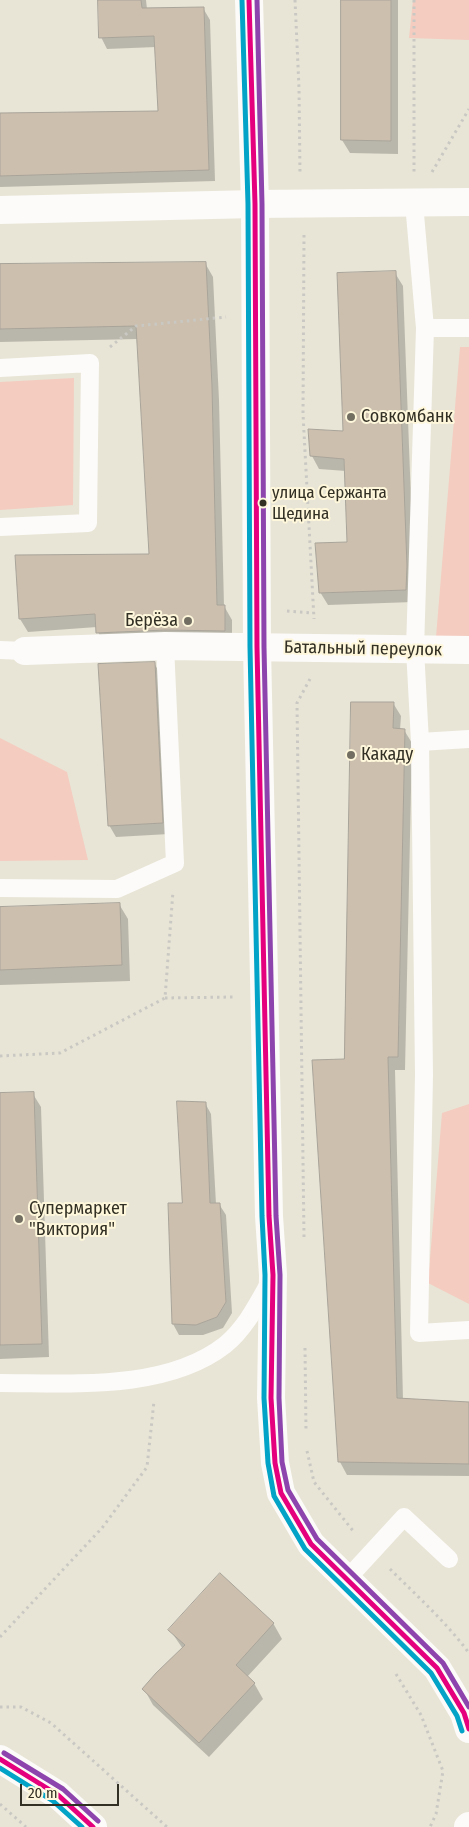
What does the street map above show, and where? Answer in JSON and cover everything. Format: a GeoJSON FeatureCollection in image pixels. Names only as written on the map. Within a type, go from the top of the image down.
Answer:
{"type":"FeatureCollection","features":[{"type":"Feature","properties":{"kind":"main road"},"geometry":{"type":"LineString","coordinates":[[249,0],[254,204],[257,647],[269,1216],[273,1275],[271,1398],[275,1463],[281,1493],[311,1544],[437,1668],[464,1713],[469,1729]]}},
{"type":"Feature","properties":{"kind":"main road"},"geometry":{"type":"LineString","coordinates":[[0,210],[254,204],[469,202]]}},
{"type":"Feature","properties":{"kind":"main road","name":"Батальный переулок"},"geometry":{"type":"LineString","coordinates":[[12,650],[165,646],[469,650]]}},
{"type":"Feature","properties":{"kind":"main road"},"geometry":{"type":"LineString","coordinates":[[0,1759],[58,1795],[93,1827]]}},
{"type":"Feature","properties":{"kind":"lane"},"geometry":{"type":"LineString","coordinates":[[414,203],[425,328],[415,649],[420,742],[424,1075],[419,1333],[469,1330]]}},
{"type":"Feature","properties":{"kind":"lane"},"geometry":{"type":"LineString","coordinates":[[425,328],[469,328]]}},
{"type":"Feature","properties":{"kind":"lane"},"geometry":{"type":"LineString","coordinates":[[0,368],[90,363],[88,523],[0,527]]}},
{"type":"Feature","properties":{"kind":"lane"},"geometry":{"type":"LineString","coordinates":[[0,888],[117,889],[175,863],[165,646]]}},
{"type":"Feature","properties":{"kind":"lane"},"geometry":{"type":"LineString","coordinates":[[420,742],[469,739]]}},
{"type":"Feature","properties":{"kind":"lane"},"geometry":{"type":"LineString","coordinates":[[0,1383],[84,1383],[157,1376],[182,1369],[204,1359],[226,1345],[250,1317],[273,1275]]}},
{"type":"Feature","properties":{"kind":"lane"},"geometry":{"type":"LineString","coordinates":[[347,1579],[404,1517],[449,1559]]}},
{"type":"Feature","properties":{"kind":"path"},"geometry":{"type":"LineString","coordinates":[[295,0],[299,88],[300,204],[304,225],[303,414],[315,649],[309,682],[297,703],[304,1238]]}},
{"type":"Feature","properties":{"kind":"path"},"geometry":{"type":"LineString","coordinates":[[414,0],[414,203]]}},
{"type":"Feature","properties":{"kind":"path"},"geometry":{"type":"LineString","coordinates":[[414,203],[469,109]]}},
{"type":"Feature","properties":{"kind":"path"},"geometry":{"type":"LineString","coordinates":[[90,363],[136,326],[229,317]]}},
{"type":"Feature","properties":{"kind":"path"},"geometry":{"type":"LineString","coordinates":[[165,998],[175,863]]}},
{"type":"Feature","properties":{"kind":"path"},"geometry":{"type":"LineString","coordinates":[[0,1056],[60,1053],[165,998],[234,997]]}},
{"type":"Feature","properties":{"kind":"path"},"geometry":{"type":"LineString","coordinates":[[305,1348],[306,1437]]}},
{"type":"Feature","properties":{"kind":"path"},"geometry":{"type":"LineString","coordinates":[[0,1637],[102,1528],[147,1467],[157,1376]]}},
{"type":"Feature","properties":{"kind":"path"},"geometry":{"type":"LineString","coordinates":[[307,1447],[314,1482],[361,1542],[423,1602],[457,1637],[469,1653]]}},
{"type":"Feature","properties":{"kind":"path"},"geometry":{"type":"LineString","coordinates":[[0,1707],[22,1707],[51,1723],[167,1827]]}},
{"type":"Feature","properties":{"kind":"path"},"geometry":{"type":"LineString","coordinates":[[0,1804],[26,1827]]}},
{"type":"Feature","properties":{"kind":"shaded area"},"geometry":{"type":"Polygon","coordinates":[[[413,0],[469,0],[469,40],[409,38],[413,0]]]}},
{"type":"Feature","properties":{"kind":"shaded area"},"geometry":{"type":"Polygon","coordinates":[[[460,347],[469,347],[469,638],[436,637],[460,347]]]}},
{"type":"Feature","properties":{"kind":"shaded area"},"geometry":{"type":"Polygon","coordinates":[[[74,378],[73,505],[0,510],[0,382],[74,378]]]}},
{"type":"Feature","properties":{"kind":"shaded area"},"geometry":{"type":"Polygon","coordinates":[[[0,738],[67,772],[88,860],[0,861],[0,738]]]}},
{"type":"Feature","properties":{"kind":"shaded area"},"geometry":{"type":"Polygon","coordinates":[[[469,1104],[469,1304],[428,1283],[442,1113],[469,1104]]]}},
{"type":"Feature","properties":{"kind":"building"},"geometry":{"type":"Polygon","coordinates":[[[98,0],[141,0],[142,8],[204,7],[209,170],[0,176],[0,113],[158,111],[154,36],[99,38],[98,0]]]}},
{"type":"Feature","properties":{"kind":"building"},"geometry":{"type":"Polygon","coordinates":[[[341,0],[391,0],[391,141],[341,140],[341,0]]]}},
{"type":"Feature","properties":{"kind":"building"},"geometry":{"type":"Polygon","coordinates":[[[206,262],[212,386],[217,605],[225,605],[225,631],[165,630],[96,633],[95,614],[19,619],[15,555],[149,554],[136,326],[0,329],[0,264],[206,262]]]}},
{"type":"Feature","properties":{"kind":"building"},"geometry":{"type":"Polygon","coordinates":[[[396,271],[407,566],[406,590],[319,593],[315,543],[347,542],[344,459],[310,456],[308,429],[343,431],[337,273],[396,271]]]}},
{"type":"Feature","properties":{"kind":"building"},"geometry":{"type":"Polygon","coordinates":[[[155,662],[163,823],[108,826],[98,664],[155,662]]]}},
{"type":"Feature","properties":{"kind":"building"},"geometry":{"type":"Polygon","coordinates":[[[351,702],[394,702],[393,728],[405,729],[398,1057],[388,1057],[397,1398],[469,1402],[469,1464],[338,1462],[312,1060],[344,1059],[351,702]]]}},
{"type":"Feature","properties":{"kind":"building"},"geometry":{"type":"Polygon","coordinates":[[[120,903],[122,965],[0,970],[0,907],[120,903]]]}},
{"type":"Feature","properties":{"kind":"building","name":"Супермаркет \"Виктория\""},"geometry":{"type":"Polygon","coordinates":[[[34,1092],[42,1344],[0,1345],[0,1093],[34,1092]]]}},
{"type":"Feature","properties":{"kind":"building"},"geometry":{"type":"Polygon","coordinates":[[[177,1101],[206,1102],[210,1203],[220,1203],[226,1302],[217,1317],[196,1325],[172,1324],[168,1203],[182,1203],[177,1101]]]}},
{"type":"Feature","properties":{"kind":"building"},"geometry":{"type":"Polygon","coordinates":[[[220,1573],[274,1623],[236,1665],[255,1683],[199,1743],[142,1689],[185,1645],[168,1630],[220,1573]]]}},
{"type":"Feature","properties":{"kind":"transit line"},"geometry":{"type":"LineString","coordinates":[[242,0],[248,204],[250,647],[262,1216],[265,1275],[264,1398],[268,1463],[274,1496],[305,1549],[431,1673],[457,1716],[462,1731]]}},
{"type":"Feature","properties":{"kind":"transit line"},"geometry":{"type":"LineString","coordinates":[[249,0],[255,204],[257,647],[269,1216],[273,1275],[271,1398],[275,1463],[281,1493],[311,1544],[437,1668],[464,1713],[469,1729]]}},
{"type":"Feature","properties":{"kind":"transit line"},"geometry":{"type":"LineString","coordinates":[[257,0],[262,204],[264,647],[276,1216],[280,1275],[279,1398],[282,1462],[288,1490],[317,1539],[443,1663],[469,1707]]}},
{"type":"Feature","properties":{"kind":"transit line"},"geometry":{"type":"LineString","coordinates":[[4,1753],[63,1789],[98,1821]]}},
{"type":"Feature","properties":{"kind":"transit line"},"geometry":{"type":"LineString","coordinates":[[0,1759],[58,1795],[93,1827]]}},
{"type":"Feature","properties":{"kind":"transit line"},"geometry":{"type":"LineString","coordinates":[[0,1768],[53,1801],[82,1827]]}},
{"type":"Feature","properties":{"kind":"place","name":"Совкомбанк"},"geometry":{"type":"Point","coordinates":[351,417]}},
{"type":"Feature","properties":{"kind":"place","name":"улица Сержанта Щедина"},"geometry":{"type":"Point","coordinates":[263,503]}},
{"type":"Feature","properties":{"kind":"place","name":"Берёза"},"geometry":{"type":"Point","coordinates":[188,621]}},
{"type":"Feature","properties":{"kind":"place","name":"Какаду"},"geometry":{"type":"Point","coordinates":[351,755]}},
{"type":"Feature","properties":{"kind":"place","name":"Супермаркет \"Виктория\""},"geometry":{"type":"Point","coordinates":[19,1219]}}]}
